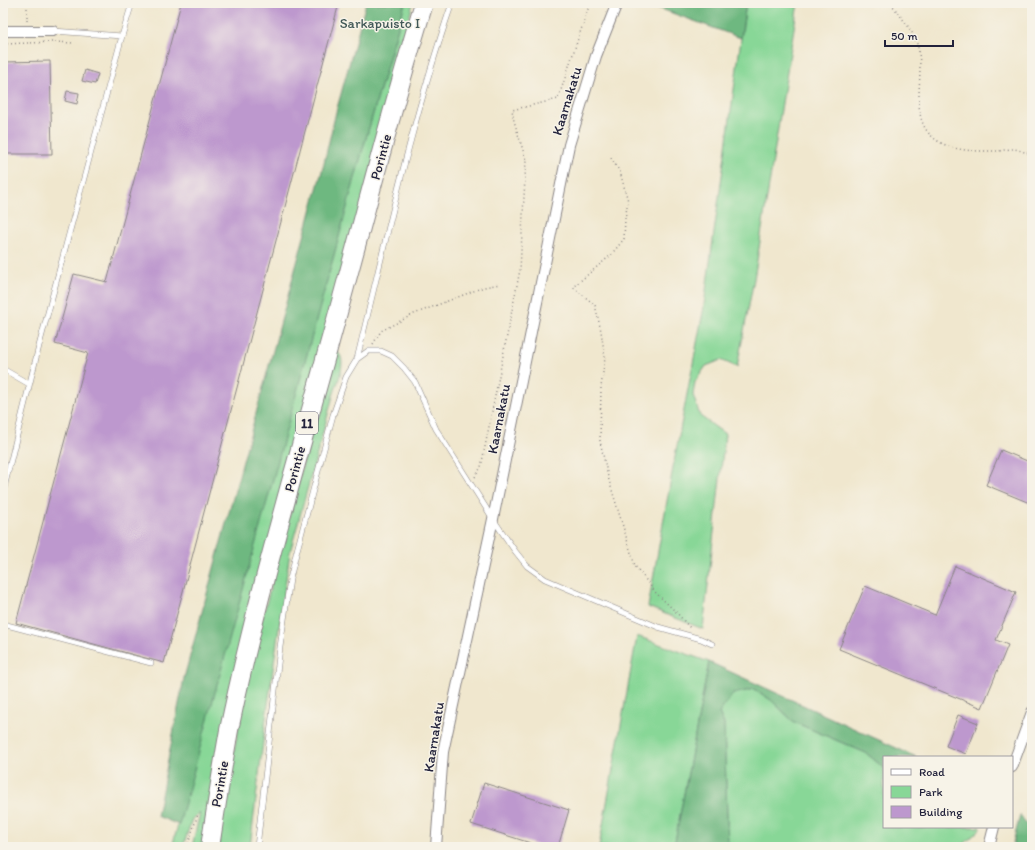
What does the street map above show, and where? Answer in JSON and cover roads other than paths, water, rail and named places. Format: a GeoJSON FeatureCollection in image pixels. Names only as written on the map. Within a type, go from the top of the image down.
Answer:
{"type":"FeatureCollection","features":[{"type":"Feature","properties":{"kind":"highway","name":"Porintie"},"geometry":{"type":"LineString","coordinates":[[210,847],[218,791],[229,732],[271,558],[388,129],[424,3]]}},
{"type":"Feature","properties":{"kind":"street","name":"Kaarnakatu"},"geometry":{"type":"LineString","coordinates":[[436,847],[444,752],[569,145],[596,56],[617,3]]}},
{"type":"Feature","properties":{"kind":"street"},"geometry":{"type":"LineString","coordinates":[[3,31],[53,31]]}},
{"type":"Feature","properties":{"kind":"street"},"geometry":{"type":"LineString","coordinates":[[1013,764],[1032,712]]}},
{"type":"Feature","properties":{"kind":"street"},"geometry":{"type":"LineString","coordinates":[[989,847],[994,828]]}},
{"type":"Feature","properties":{"kind":"lane"},"geometry":{"type":"LineString","coordinates":[[3,492],[29,384],[132,3]]}},
{"type":"Feature","properties":{"kind":"lane"},"geometry":{"type":"LineString","coordinates":[[257,847],[280,647],[290,579],[333,415],[346,377],[357,359],[408,152],[436,50],[452,3]]}},
{"type":"Feature","properties":{"kind":"lane"},"geometry":{"type":"LineString","coordinates":[[53,31],[122,36]]}},
{"type":"Feature","properties":{"kind":"lane"},"geometry":{"type":"LineString","coordinates":[[357,359],[368,351],[381,351],[392,356],[404,368],[415,382],[436,429],[514,551],[528,566],[545,579],[658,627],[701,639],[712,644]]}},
{"type":"Feature","properties":{"kind":"lane"},"geometry":{"type":"LineString","coordinates":[[3,369],[29,384]]}},
{"type":"Feature","properties":{"kind":"lane"},"geometry":{"type":"LineString","coordinates":[[3,624],[151,663]]}},
{"type":"Feature","properties":{"kind":"park label","name":"Sarkapuisto I"},"geometry":{"type":"Point","coordinates":[380,23]}}]}
